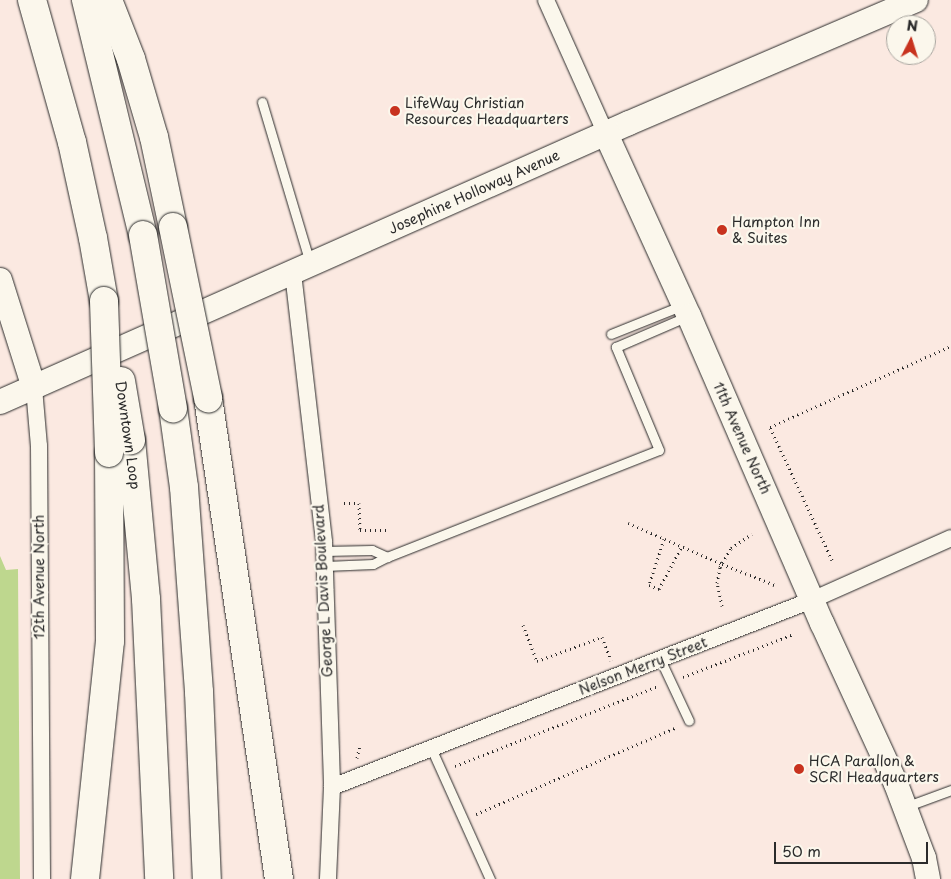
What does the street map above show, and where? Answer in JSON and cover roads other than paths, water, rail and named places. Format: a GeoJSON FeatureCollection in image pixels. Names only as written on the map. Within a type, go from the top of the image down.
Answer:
{"type":"FeatureCollection","features":[{"type":"Feature","properties":{"kind":"highway"},"geometry":{"type":"LineString","coordinates":[[86,0],[143,235],[173,408],[184,487],[198,673],[208,879]]}},
{"type":"Feature","properties":{"kind":"highway"},"geometry":{"type":"LineString","coordinates":[[108,0],[131,59],[154,138],[208,398],[280,879]]}},
{"type":"Feature","properties":{"kind":"highway"},"geometry":{"type":"LineString","coordinates":[[37,12],[72,142],[93,238],[104,301],[120,446],[110,641],[85,879]]}},
{"type":"Feature","properties":{"kind":"highway","name":"Downtown Loop"},"geometry":{"type":"LineString","coordinates":[[120,446],[146,599],[159,879]]}},
{"type":"Feature","properties":{"kind":"street","name":"11th Avenue North"},"geometry":{"type":"LineString","coordinates":[[546,0],[686,310],[812,600],[905,807],[924,858],[928,879]]}},
{"type":"Feature","properties":{"kind":"street","name":"Josephine Holloway Avenue"},"geometry":{"type":"LineString","coordinates":[[0,402],[606,134],[916,0]]}},
{"type":"Feature","properties":{"kind":"street","name":"George L Davis Boulevard"},"geometry":{"type":"LineString","coordinates":[[301,270],[324,558],[332,787],[328,879]]}},
{"type":"Feature","properties":{"kind":"street","name":"12th Avenue North"},"geometry":{"type":"LineString","coordinates":[[0,280],[34,388],[39,446],[42,879]]}},
{"type":"Feature","properties":{"kind":"street","name":"Nelson Merry Street"},"geometry":{"type":"LineString","coordinates":[[332,787],[812,600],[951,538]]}},
{"type":"Feature","properties":{"kind":"lane"},"geometry":{"type":"LineString","coordinates":[[262,102],[301,270]]}},
{"type":"Feature","properties":{"kind":"lane"},"geometry":{"type":"LineString","coordinates":[[611,334],[686,310]]}},
{"type":"Feature","properties":{"kind":"lane"},"geometry":{"type":"LineString","coordinates":[[324,558],[374,564],[659,450],[616,347],[686,310]]}},
{"type":"Feature","properties":{"kind":"lane"},"geometry":{"type":"LineString","coordinates":[[324,558],[372,550],[388,557]]}},
{"type":"Feature","properties":{"kind":"lane"},"geometry":{"type":"LineString","coordinates":[[660,659],[689,721]]}},
{"type":"Feature","properties":{"kind":"lane"},"geometry":{"type":"LineString","coordinates":[[431,748],[490,879]]}},
{"type":"Feature","properties":{"kind":"lane"},"geometry":{"type":"LineString","coordinates":[[905,807],[951,790]]}},
{"type":"Feature","properties":{"kind":"place","name":"LifeWay Christian Resources Headquarters"},"geometry":{"type":"Point","coordinates":[395,111]}},
{"type":"Feature","properties":{"kind":"place","name":"Hampton Inn & Suites"},"geometry":{"type":"Point","coordinates":[722,230]}},
{"type":"Feature","properties":{"kind":"place","name":"HCA Parallon & SCRI Headquarters"},"geometry":{"type":"Point","coordinates":[799,769]}}]}
